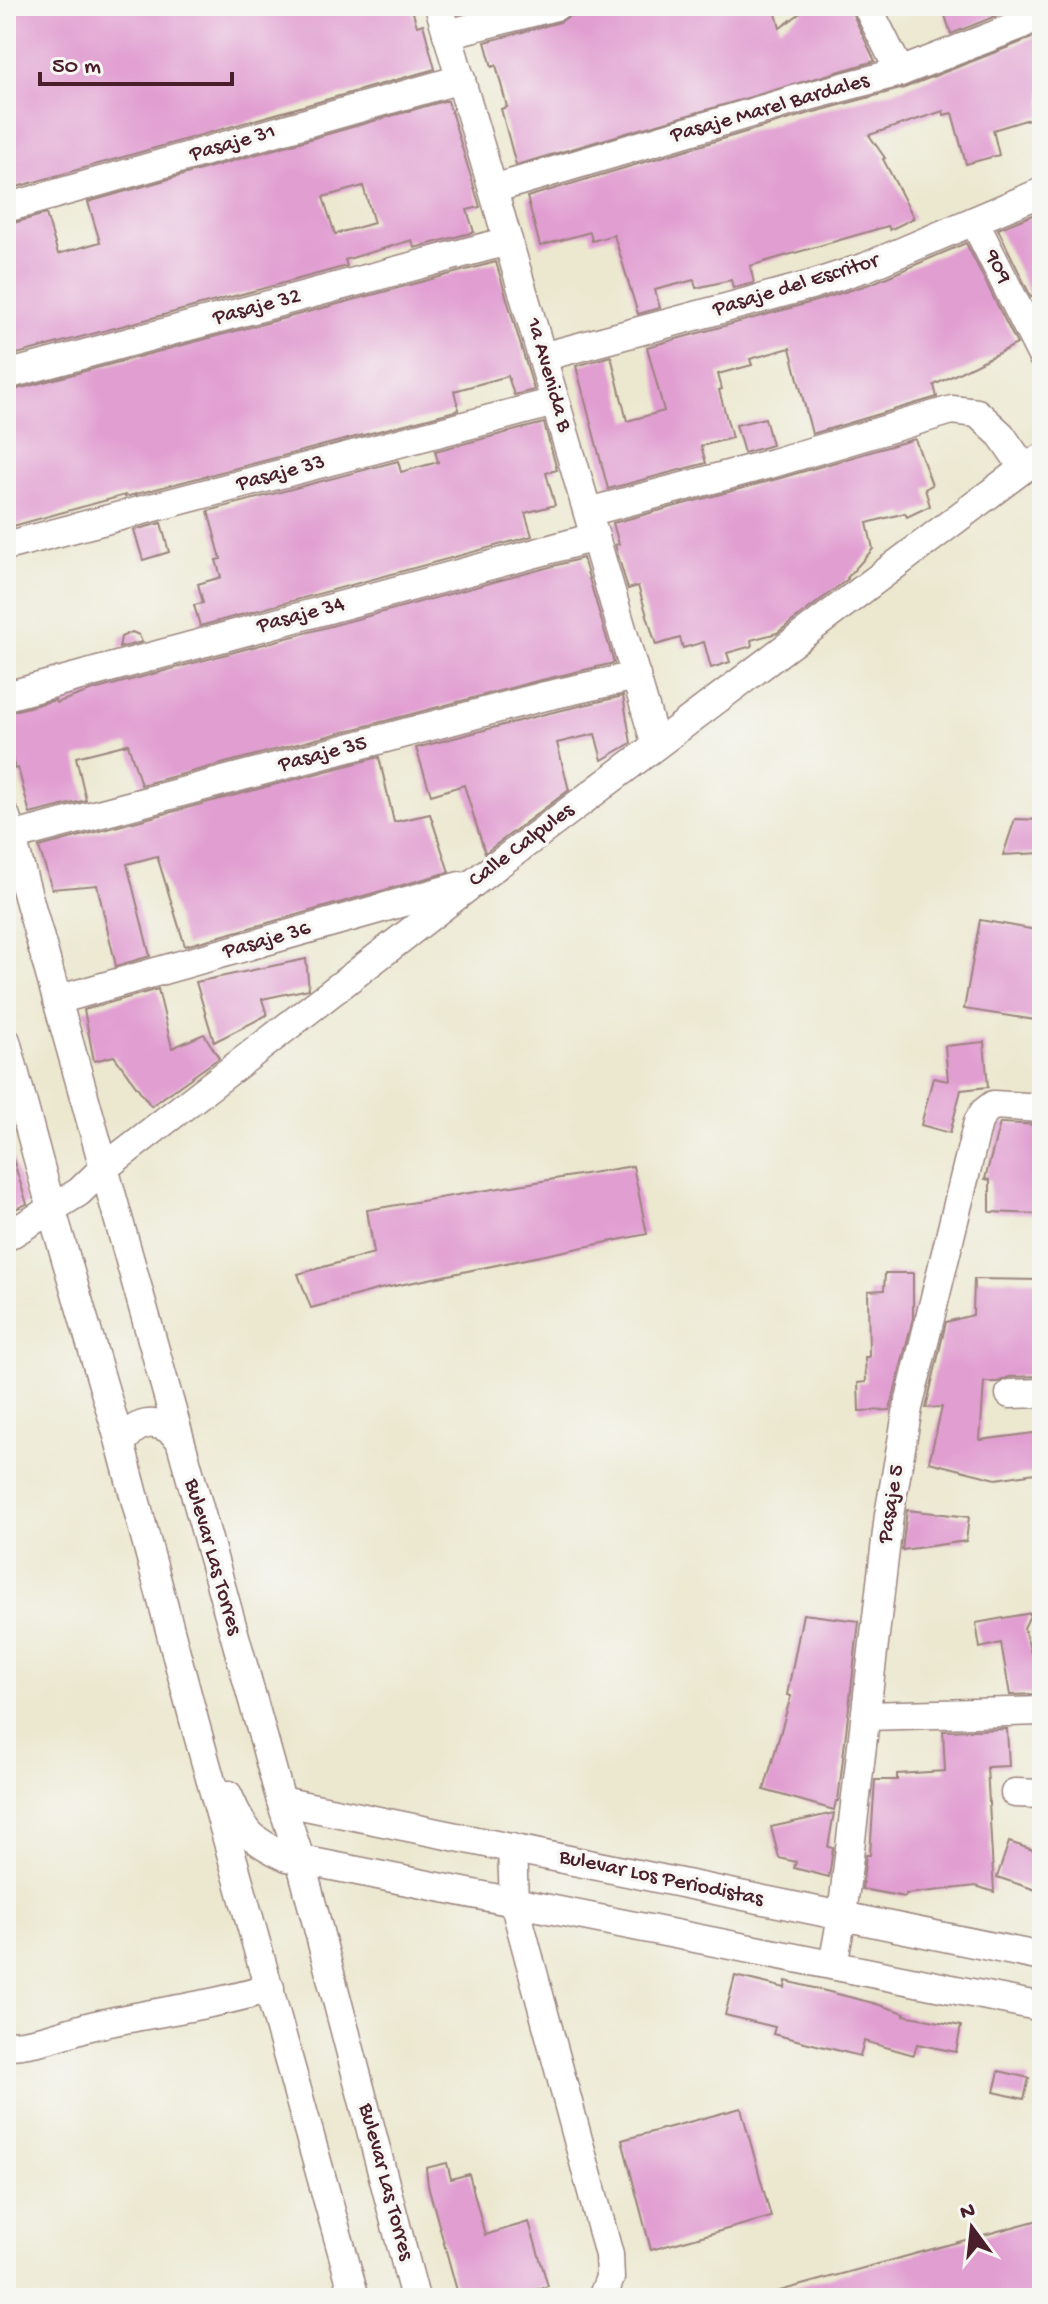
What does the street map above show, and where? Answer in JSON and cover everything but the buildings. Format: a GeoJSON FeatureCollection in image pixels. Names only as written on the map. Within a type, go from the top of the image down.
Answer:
{"type":"FeatureCollection","features":[{"type":"Feature","properties":{"kind":"street","name":"1a Avenida B"},"geometry":{"type":"LineString","coordinates":[[439,6],[656,745]]}},
{"type":"Feature","properties":{"kind":"street"},"geometry":{"type":"LineString","coordinates":[[447,34],[556,6]]}},
{"type":"Feature","properties":{"kind":"street"},"geometry":{"type":"LineString","coordinates":[[867,6],[900,72]]}},
{"type":"Feature","properties":{"kind":"street","name":"Pasaje Marel Bardales"},"geometry":{"type":"LineString","coordinates":[[493,189],[900,72],[1042,14]]}},
{"type":"Feature","properties":{"kind":"street","name":"Pasaje 31"},"geometry":{"type":"LineString","coordinates":[[6,208],[461,79]]}},
{"type":"Feature","properties":{"kind":"street","name":"Pasaje del Escritor"},"geometry":{"type":"LineString","coordinates":[[542,357],[811,285],[866,267],[1042,192]]}},
{"type":"Feature","properties":{"kind":"street","name":"909"},"geometry":{"type":"LineString","coordinates":[[974,221],[1042,356]]}},
{"type":"Feature","properties":{"kind":"street","name":"Pasaje 32"},"geometry":{"type":"LineString","coordinates":[[6,375],[508,241]]}},
{"type":"Feature","properties":{"kind":"street","name":"Pasaje 33"},"geometry":{"type":"LineString","coordinates":[[6,546],[555,402]]}},
{"type":"Feature","properties":{"kind":"street","name":"Pasaje 34"},"geometry":{"type":"LineString","coordinates":[[6,696],[592,524],[773,463],[952,410],[977,413],[1033,463]]}},
{"type":"Feature","properties":{"kind":"street","name":"Calle Calpules"},"geometry":{"type":"LineString","coordinates":[[6,1237],[79,1192],[104,1168],[476,881],[1033,463]]}},
{"type":"Feature","properties":{"kind":"street","name":"Pasaje 35"},"geometry":{"type":"LineString","coordinates":[[9,827],[636,676]]}},
{"type":"Feature","properties":{"kind":"street","name":"Bulevar Las Torres"},"geometry":{"type":"LineString","coordinates":[[9,827],[177,1436],[300,1859],[415,2298]]}},
{"type":"Feature","properties":{"kind":"street","name":"Pasaje 36"},"geometry":{"type":"LineString","coordinates":[[57,1000],[476,881]]}},
{"type":"Feature","properties":{"kind":"street"},"geometry":{"type":"LineString","coordinates":[[6,1041],[121,1446],[355,2298]]}},
{"type":"Feature","properties":{"kind":"street","name":"Pasaje 5"},"geometry":{"type":"LineString","coordinates":[[833,1965],[842,1916],[889,1515],[908,1408],[978,1122],[993,1105],[1042,1108]]}},
{"type":"Feature","properties":{"kind":"street"},"geometry":{"type":"LineString","coordinates":[[1010,1394],[1042,1393]]}},
{"type":"Feature","properties":{"kind":"street"},"geometry":{"type":"LineString","coordinates":[[121,1446],[132,1430],[141,1425],[161,1424],[177,1436]]}},
{"type":"Feature","properties":{"kind":"street"},"geometry":{"type":"LineString","coordinates":[[866,1716],[1042,1711]]}},
{"type":"Feature","properties":{"kind":"street"},"geometry":{"type":"LineString","coordinates":[[195,1724],[238,1819],[248,1834],[287,1857],[1042,2007]]}},
{"type":"Feature","properties":{"kind":"street","name":"Bulevar Los Periodistas"},"geometry":{"type":"LineString","coordinates":[[281,1801],[1042,1957]]}},
{"type":"Feature","properties":{"kind":"street"},"geometry":{"type":"LineString","coordinates":[[512,1848],[514,1902],[609,2255],[610,2278],[602,2298]]}},
{"type":"Feature","properties":{"kind":"street"},"geometry":{"type":"LineString","coordinates":[[6,2045],[19,2045],[94,2025],[229,2001],[270,1988]]}}]}
